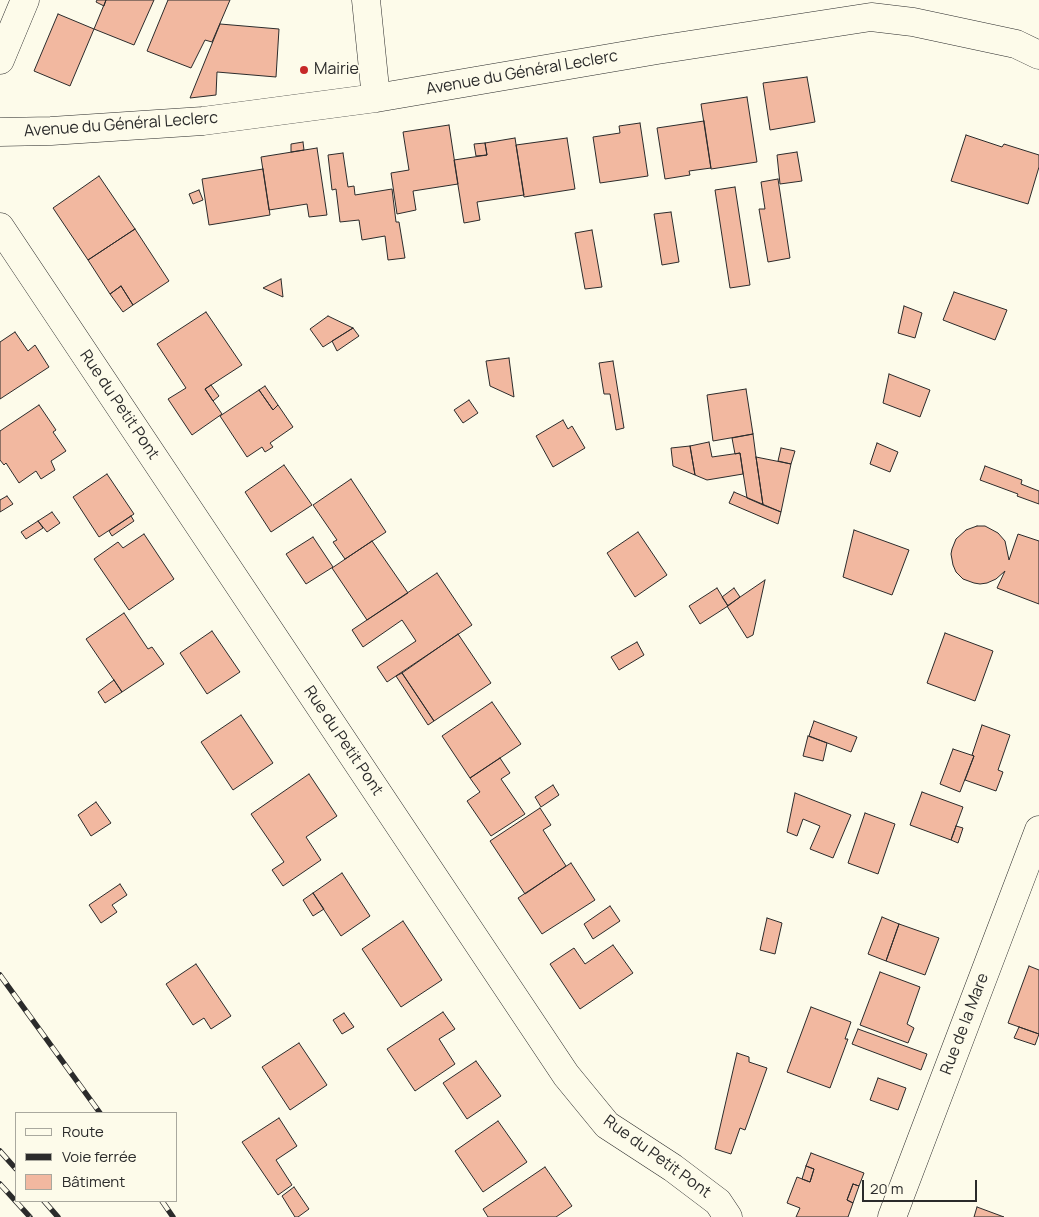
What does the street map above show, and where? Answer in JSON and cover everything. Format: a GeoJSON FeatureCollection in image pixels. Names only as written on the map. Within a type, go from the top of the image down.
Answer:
{"type":"FeatureCollection","features":[{"type":"Feature","properties":{"kind":"street"},"geometry":{"type":"LineString","coordinates":[[0,60],[25,0]]}},
{"type":"Feature","properties":{"kind":"street"},"geometry":{"type":"LineString","coordinates":[[366,0],[376,98]]}},
{"type":"Feature","properties":{"kind":"street","name":"Avenue du Général Leclerc"},"geometry":{"type":"LineString","coordinates":[[0,132],[51,131],[202,121],[376,98],[657,50],[871,18],[914,22],[1016,44],[1039,55]]}},
{"type":"Feature","properties":{"kind":"street","name":"Rue du Petit Pont"},"geometry":{"type":"LineString","coordinates":[[0,227],[566,1075],[607,1125],[703,1190],[718,1202],[728,1217]]}},
{"type":"Feature","properties":{"kind":"street","name":"Rue de la Mare"},"geometry":{"type":"LineString","coordinates":[[892,1217],[1039,830]]}},
{"type":"Feature","properties":{"kind":"building"},"geometry":{"type":"Polygon","coordinates":[[[97,0],[106,0],[104,6],[96,2],[97,0]]]}},
{"type":"Feature","properties":{"kind":"building"},"geometry":{"type":"Polygon","coordinates":[[[106,0],[154,0],[134,45],[94,29],[106,0]]]}},
{"type":"Feature","properties":{"kind":"building"},"geometry":{"type":"Polygon","coordinates":[[[168,0],[230,0],[212,42],[205,40],[191,68],[147,51],[168,0]]]}},
{"type":"Feature","properties":{"kind":"building"},"geometry":{"type":"Polygon","coordinates":[[[58,14],[94,29],[70,86],[34,71],[58,14]]]}},
{"type":"Feature","properties":{"kind":"building"},"geometry":{"type":"Polygon","coordinates":[[[220,24],[279,29],[276,77],[217,72],[216,95],[190,98],[220,24]]]}},
{"type":"Feature","properties":{"kind":"building"},"geometry":{"type":"Polygon","coordinates":[[[807,77],[815,122],[770,130],[763,83],[807,77]]]}},
{"type":"Feature","properties":{"kind":"building"},"geometry":{"type":"Polygon","coordinates":[[[747,97],[757,162],[711,169],[701,104],[747,97]]]}},
{"type":"Feature","properties":{"kind":"building"},"geometry":{"type":"Polygon","coordinates":[[[704,121],[711,168],[689,171],[690,175],[665,179],[657,128],[704,121]]]}},
{"type":"Feature","properties":{"kind":"building"},"geometry":{"type":"Polygon","coordinates":[[[640,123],[648,176],[600,183],[593,137],[620,133],[619,126],[640,123]]]}},
{"type":"Feature","properties":{"kind":"building"},"geometry":{"type":"Polygon","coordinates":[[[449,125],[458,184],[413,191],[416,210],[397,214],[391,173],[409,170],[403,132],[449,125]]]}},
{"type":"Feature","properties":{"kind":"building"},"geometry":{"type":"Polygon","coordinates":[[[966,135],[1002,147],[1004,144],[1039,155],[1039,167],[1028,204],[951,181],[966,135]]]}},
{"type":"Feature","properties":{"kind":"building"},"geometry":{"type":"Polygon","coordinates":[[[515,138],[524,195],[477,202],[480,220],[464,223],[454,160],[487,155],[485,143],[515,138]]]}},
{"type":"Feature","properties":{"kind":"building"},"geometry":{"type":"Polygon","coordinates":[[[567,138],[575,189],[524,197],[516,145],[567,138]]]}},
{"type":"Feature","properties":{"kind":"building"},"geometry":{"type":"Polygon","coordinates":[[[303,142],[304,150],[291,152],[291,144],[303,142]]]}},
{"type":"Feature","properties":{"kind":"building"},"geometry":{"type":"Polygon","coordinates":[[[485,143],[487,155],[476,156],[474,144],[485,143]]]}},
{"type":"Feature","properties":{"kind":"building"},"geometry":{"type":"Polygon","coordinates":[[[317,148],[327,215],[309,217],[307,204],[269,210],[261,157],[317,148]]]}},
{"type":"Feature","properties":{"kind":"building"},"geometry":{"type":"Polygon","coordinates":[[[797,152],[802,181],[780,184],[777,155],[797,152]]]}},
{"type":"Feature","properties":{"kind":"building"},"geometry":{"type":"Polygon","coordinates":[[[343,153],[348,187],[354,186],[355,195],[392,189],[396,222],[399,222],[405,258],[388,260],[385,236],[362,240],[359,220],[340,222],[336,189],[332,190],[328,155],[343,153]]]}},
{"type":"Feature","properties":{"kind":"building"},"geometry":{"type":"Polygon","coordinates":[[[263,169],[270,215],[209,225],[202,179],[263,169]]]}},
{"type":"Feature","properties":{"kind":"building"},"geometry":{"type":"Polygon","coordinates":[[[99,176],[135,229],[88,260],[53,208],[99,176]]]}},
{"type":"Feature","properties":{"kind":"building"},"geometry":{"type":"Polygon","coordinates":[[[778,179],[790,258],[768,262],[759,209],[765,209],[761,182],[778,179]]]}},
{"type":"Feature","properties":{"kind":"building"},"geometry":{"type":"Polygon","coordinates":[[[735,187],[750,285],[730,288],[715,190],[735,187]]]}},
{"type":"Feature","properties":{"kind":"building"},"geometry":{"type":"Polygon","coordinates":[[[199,190],[203,200],[193,204],[189,194],[199,190]]]}},
{"type":"Feature","properties":{"kind":"building"},"geometry":{"type":"Polygon","coordinates":[[[671,212],[679,262],[662,265],[654,214],[671,212]]]}},
{"type":"Feature","properties":{"kind":"building"},"geometry":{"type":"Polygon","coordinates":[[[135,229],[169,281],[133,305],[121,286],[110,294],[88,260],[135,229]]]}},
{"type":"Feature","properties":{"kind":"building"},"geometry":{"type":"Polygon","coordinates":[[[592,230],[602,287],[585,289],[575,233],[592,230]]]}},
{"type":"Feature","properties":{"kind":"building"},"geometry":{"type":"Polygon","coordinates":[[[281,279],[283,297],[263,288],[281,279]]]}},
{"type":"Feature","properties":{"kind":"building"},"geometry":{"type":"Polygon","coordinates":[[[121,286],[133,305],[123,312],[110,294],[121,286]]]}},
{"type":"Feature","properties":{"kind":"building"},"geometry":{"type":"Polygon","coordinates":[[[954,292],[1007,310],[995,340],[943,320],[954,292]]]}},
{"type":"Feature","properties":{"kind":"building"},"geometry":{"type":"Polygon","coordinates":[[[904,306],[922,313],[915,338],[898,333],[904,306]]]}},
{"type":"Feature","properties":{"kind":"building"},"geometry":{"type":"Polygon","coordinates":[[[206,312],[242,365],[205,389],[222,414],[192,435],[168,399],[186,388],[157,344],[206,312]]]}},
{"type":"Feature","properties":{"kind":"building"},"geometry":{"type":"Polygon","coordinates":[[[328,316],[353,328],[323,347],[310,329],[328,316]]]}},
{"type":"Feature","properties":{"kind":"building"},"geometry":{"type":"Polygon","coordinates":[[[353,328],[359,336],[337,351],[332,341],[353,328]]]}},
{"type":"Feature","properties":{"kind":"building"},"geometry":{"type":"Polygon","coordinates":[[[15,332],[28,351],[35,345],[49,367],[0,399],[0,342],[15,332]]]}},
{"type":"Feature","properties":{"kind":"building"},"geometry":{"type":"Polygon","coordinates":[[[509,358],[514,397],[490,386],[486,361],[509,358]]]}},
{"type":"Feature","properties":{"kind":"building"},"geometry":{"type":"Polygon","coordinates":[[[613,361],[624,428],[616,430],[610,394],[604,394],[599,363],[613,361]]]}},
{"type":"Feature","properties":{"kind":"building"},"geometry":{"type":"Polygon","coordinates":[[[889,374],[930,390],[920,417],[883,403],[889,374]]]}},
{"type":"Feature","properties":{"kind":"building"},"geometry":{"type":"Polygon","coordinates":[[[211,385],[219,396],[213,401],[205,389],[211,385]]]}},
{"type":"Feature","properties":{"kind":"building"},"geometry":{"type":"Polygon","coordinates":[[[265,386],[278,405],[273,410],[259,390],[265,386]]]}},
{"type":"Feature","properties":{"kind":"building"},"geometry":{"type":"Polygon","coordinates":[[[746,389],[753,434],[713,441],[707,395],[746,389]]]}},
{"type":"Feature","properties":{"kind":"building"},"geometry":{"type":"Polygon","coordinates":[[[259,390],[273,410],[278,405],[293,427],[270,443],[273,447],[265,452],[262,447],[247,457],[220,416],[259,390]]]}},
{"type":"Feature","properties":{"kind":"building"},"geometry":{"type":"Polygon","coordinates":[[[469,400],[478,413],[463,423],[454,410],[469,400]]]}},
{"type":"Feature","properties":{"kind":"building"},"geometry":{"type":"Polygon","coordinates":[[[39,405],[56,430],[53,432],[66,451],[51,461],[55,470],[41,479],[36,471],[19,483],[6,463],[4,465],[0,460],[0,431],[39,405]]]}},
{"type":"Feature","properties":{"kind":"building"},"geometry":{"type":"Polygon","coordinates":[[[563,420],[568,429],[572,426],[585,448],[553,467],[536,436],[563,420]]]}},
{"type":"Feature","properties":{"kind":"building"},"geometry":{"type":"Polygon","coordinates":[[[753,434],[763,505],[747,498],[740,453],[735,454],[732,438],[753,434]]]}},
{"type":"Feature","properties":{"kind":"building"},"geometry":{"type":"Polygon","coordinates":[[[709,442],[712,457],[740,453],[743,474],[707,480],[695,475],[690,446],[709,442]]]}},
{"type":"Feature","properties":{"kind":"building"},"geometry":{"type":"Polygon","coordinates":[[[877,443],[898,452],[890,472],[870,464],[877,443]]]}},
{"type":"Feature","properties":{"kind":"building"},"geometry":{"type":"Polygon","coordinates":[[[690,446],[695,475],[673,466],[671,448],[690,446]]]}},
{"type":"Feature","properties":{"kind":"building"},"geometry":{"type":"Polygon","coordinates":[[[781,448],[795,451],[791,464],[778,461],[781,448]]]}},
{"type":"Feature","properties":{"kind":"building"},"geometry":{"type":"Polygon","coordinates":[[[756,457],[791,464],[781,512],[763,505],[756,457]]]}},
{"type":"Feature","properties":{"kind":"building"},"geometry":{"type":"Polygon","coordinates":[[[284,465],[312,505],[271,532],[245,492],[284,465]]]}},
{"type":"Feature","properties":{"kind":"building"},"geometry":{"type":"Polygon","coordinates":[[[985,466],[1022,480],[1021,484],[1039,491],[1039,504],[980,480],[985,466]]]}},
{"type":"Feature","properties":{"kind":"building"},"geometry":{"type":"Polygon","coordinates":[[[107,474],[134,514],[99,537],[73,497],[107,474]]]}},
{"type":"Feature","properties":{"kind":"building"},"geometry":{"type":"Polygon","coordinates":[[[351,479],[386,532],[345,559],[333,542],[337,540],[313,505],[351,479]]]}},
{"type":"Feature","properties":{"kind":"building"},"geometry":{"type":"Polygon","coordinates":[[[734,492],[781,512],[778,524],[729,503],[734,492]]]}},
{"type":"Feature","properties":{"kind":"building"},"geometry":{"type":"Polygon","coordinates":[[[7,496],[13,504],[0,512],[0,500],[7,496]]]}},
{"type":"Feature","properties":{"kind":"building"},"geometry":{"type":"Polygon","coordinates":[[[52,512],[60,523],[47,532],[38,521],[52,512]]]}},
{"type":"Feature","properties":{"kind":"building"},"geometry":{"type":"Polygon","coordinates":[[[131,516],[134,521],[112,536],[109,531],[131,516]]]}},
{"type":"Feature","properties":{"kind":"building"},"geometry":{"type":"Polygon","coordinates":[[[38,521],[43,528],[26,539],[21,532],[38,521]]]}},
{"type":"Feature","properties":{"kind":"building"},"geometry":{"type":"Polygon","coordinates":[[[977,526],[985,526],[998,533],[1005,541],[1009,560],[1018,534],[1039,541],[1039,604],[997,588],[1005,571],[996,579],[980,584],[963,579],[956,572],[951,554],[956,539],[966,530],[977,526]]]}},
{"type":"Feature","properties":{"kind":"building"},"geometry":{"type":"Polygon","coordinates":[[[854,530],[909,550],[892,595],[843,577],[854,530]]]}},
{"type":"Feature","properties":{"kind":"building"},"geometry":{"type":"Polygon","coordinates":[[[638,532],[667,575],[635,597],[607,553],[638,532]]]}},
{"type":"Feature","properties":{"kind":"building"},"geometry":{"type":"Polygon","coordinates":[[[144,534],[174,579],[129,610],[94,559],[118,542],[123,548],[144,534]]]}},
{"type":"Feature","properties":{"kind":"building"},"geometry":{"type":"Polygon","coordinates":[[[313,537],[333,567],[306,584],[286,554],[313,537]]]}},
{"type":"Feature","properties":{"kind":"building"},"geometry":{"type":"Polygon","coordinates":[[[372,541],[408,593],[367,620],[332,568],[372,541]]]}},
{"type":"Feature","properties":{"kind":"building"},"geometry":{"type":"Polygon","coordinates":[[[437,573],[472,625],[387,682],[377,667],[416,641],[402,620],[363,647],[352,630],[437,573]]]}},
{"type":"Feature","properties":{"kind":"building"},"geometry":{"type":"Polygon","coordinates":[[[765,580],[753,635],[747,638],[727,606],[765,580]]]}},
{"type":"Feature","properties":{"kind":"building"},"geometry":{"type":"Polygon","coordinates":[[[717,588],[728,606],[700,624],[689,606],[717,588]]]}},
{"type":"Feature","properties":{"kind":"building"},"geometry":{"type":"Polygon","coordinates":[[[734,588],[740,597],[728,606],[722,597],[734,588]]]}},
{"type":"Feature","properties":{"kind":"building"},"geometry":{"type":"Polygon","coordinates":[[[124,613],[148,649],[152,647],[164,664],[122,692],[86,639],[124,613]]]}},
{"type":"Feature","properties":{"kind":"building"},"geometry":{"type":"Polygon","coordinates":[[[212,631],[240,672],[207,694],[180,653],[212,631]]]}},
{"type":"Feature","properties":{"kind":"building"},"geometry":{"type":"Polygon","coordinates":[[[945,633],[993,651],[975,701],[927,683],[945,633]]]}},
{"type":"Feature","properties":{"kind":"building"},"geometry":{"type":"Polygon","coordinates":[[[458,634],[491,683],[434,721],[402,673],[458,634]]]}},
{"type":"Feature","properties":{"kind":"building"},"geometry":{"type":"Polygon","coordinates":[[[637,642],[644,655],[619,670],[611,657],[637,642]]]}},
{"type":"Feature","properties":{"kind":"building"},"geometry":{"type":"Polygon","coordinates":[[[402,673],[434,721],[428,725],[396,676],[402,673]]]}},
{"type":"Feature","properties":{"kind":"building"},"geometry":{"type":"Polygon","coordinates":[[[114,680],[122,692],[105,703],[98,692],[114,680]]]}},
{"type":"Feature","properties":{"kind":"building"},"geometry":{"type":"Polygon","coordinates":[[[492,702],[521,744],[470,778],[442,736],[492,702]]]}},
{"type":"Feature","properties":{"kind":"building"},"geometry":{"type":"Polygon","coordinates":[[[241,715],[273,763],[233,790],[201,742],[241,715]]]}},
{"type":"Feature","properties":{"kind":"building"},"geometry":{"type":"Polygon","coordinates":[[[814,721],[857,737],[851,752],[809,736],[814,721]]]}},
{"type":"Feature","properties":{"kind":"building"},"geometry":{"type":"Polygon","coordinates":[[[982,725],[1010,735],[998,770],[1003,772],[996,791],[965,780],[974,756],[972,755],[982,725]]]}},
{"type":"Feature","properties":{"kind":"building"},"geometry":{"type":"Polygon","coordinates":[[[808,736],[827,743],[823,761],[803,756],[808,736]]]}},
{"type":"Feature","properties":{"kind":"building"},"geometry":{"type":"Polygon","coordinates":[[[953,749],[974,756],[960,792],[940,784],[953,749]]]}},
{"type":"Feature","properties":{"kind":"building"},"geometry":{"type":"Polygon","coordinates":[[[500,758],[510,773],[501,779],[525,814],[491,836],[467,801],[480,792],[470,778],[500,758]]]}},
{"type":"Feature","properties":{"kind":"building"},"geometry":{"type":"Polygon","coordinates":[[[309,774],[337,816],[306,837],[321,860],[283,886],[272,870],[284,862],[251,814],[309,774]]]}},
{"type":"Feature","properties":{"kind":"building"},"geometry":{"type":"Polygon","coordinates":[[[553,785],[559,795],[541,807],[535,797],[553,785]]]}},
{"type":"Feature","properties":{"kind":"building"},"geometry":{"type":"Polygon","coordinates":[[[922,792],[963,807],[951,840],[910,825],[922,792]]]}},
{"type":"Feature","properties":{"kind":"building"},"geometry":{"type":"Polygon","coordinates":[[[795,793],[851,815],[833,858],[810,849],[820,826],[803,819],[797,836],[787,832],[795,793]]]}},
{"type":"Feature","properties":{"kind":"building"},"geometry":{"type":"Polygon","coordinates":[[[96,802],[111,823],[91,836],[78,815],[96,802]]]}},
{"type":"Feature","properties":{"kind":"building"},"geometry":{"type":"Polygon","coordinates":[[[540,808],[551,825],[543,830],[566,866],[525,894],[490,841],[540,808]]]}},
{"type":"Feature","properties":{"kind":"building"},"geometry":{"type":"Polygon","coordinates":[[[865,813],[895,824],[878,874],[848,863],[865,813]]]}},
{"type":"Feature","properties":{"kind":"building"},"geometry":{"type":"Polygon","coordinates":[[[956,826],[963,828],[958,843],[951,840],[956,826]]]}},
{"type":"Feature","properties":{"kind":"building"},"geometry":{"type":"Polygon","coordinates":[[[571,863],[595,900],[542,934],[518,898],[571,863]]]}},
{"type":"Feature","properties":{"kind":"building"},"geometry":{"type":"Polygon","coordinates":[[[342,873],[370,916],[341,936],[313,893],[342,873]]]}},
{"type":"Feature","properties":{"kind":"building"},"geometry":{"type":"Polygon","coordinates":[[[120,884],[127,895],[112,905],[117,912],[101,923],[89,905],[120,884]]]}},
{"type":"Feature","properties":{"kind":"building"},"geometry":{"type":"Polygon","coordinates":[[[313,893],[324,909],[313,916],[303,900],[313,893]]]}},
{"type":"Feature","properties":{"kind":"building"},"geometry":{"type":"Polygon","coordinates":[[[610,906],[620,921],[593,939],[584,924],[610,906]]]}},
{"type":"Feature","properties":{"kind":"building"},"geometry":{"type":"Polygon","coordinates":[[[882,917],[899,924],[886,961],[868,954],[882,917]]]}},
{"type":"Feature","properties":{"kind":"building"},"geometry":{"type":"Polygon","coordinates":[[[767,918],[782,923],[775,954],[760,950],[767,918]]]}},
{"type":"Feature","properties":{"kind":"building"},"geometry":{"type":"Polygon","coordinates":[[[403,921],[442,980],[401,1007],[362,949],[403,921]]]}},
{"type":"Feature","properties":{"kind":"building"},"geometry":{"type":"Polygon","coordinates":[[[899,924],[939,938],[925,975],[886,961],[899,924]]]}},
{"type":"Feature","properties":{"kind":"building"},"geometry":{"type":"Polygon","coordinates":[[[613,945],[633,973],[580,1009],[550,964],[574,948],[585,964],[613,945]]]}},
{"type":"Feature","properties":{"kind":"building"},"geometry":{"type":"Polygon","coordinates":[[[196,964],[231,1016],[211,1029],[204,1018],[193,1025],[166,984],[196,964]]]}},
{"type":"Feature","properties":{"kind":"building"},"geometry":{"type":"Polygon","coordinates":[[[1029,966],[1039,970],[1039,1034],[1008,1023],[1029,966]]]}},
{"type":"Feature","properties":{"kind":"building"},"geometry":{"type":"Polygon","coordinates":[[[880,972],[920,987],[907,1024],[914,1028],[908,1043],[860,1025],[880,972]]]}},
{"type":"Feature","properties":{"kind":"building"},"geometry":{"type":"Polygon","coordinates":[[[811,1007],[851,1022],[845,1039],[848,1039],[830,1088],[787,1072],[811,1007]]]}},
{"type":"Feature","properties":{"kind":"building"},"geometry":{"type":"Polygon","coordinates":[[[443,1012],[455,1029],[439,1039],[455,1064],[415,1091],[387,1049],[443,1012]]]}},
{"type":"Feature","properties":{"kind":"building"},"geometry":{"type":"Polygon","coordinates":[[[344,1013],[354,1027],[342,1034],[333,1020],[344,1013]]]}},
{"type":"Feature","properties":{"kind":"building"},"geometry":{"type":"Polygon","coordinates":[[[1019,1027],[1039,1034],[1035,1045],[1014,1038],[1019,1027]]]}},
{"type":"Feature","properties":{"kind":"building"},"geometry":{"type":"Polygon","coordinates":[[[858,1029],[927,1054],[921,1070],[852,1044],[858,1029]]]}},
{"type":"Feature","properties":{"kind":"building"},"geometry":{"type":"Polygon","coordinates":[[[299,1043],[327,1085],[290,1110],[262,1067],[299,1043]]]}},
{"type":"Feature","properties":{"kind":"building"},"geometry":{"type":"Polygon","coordinates":[[[737,1053],[749,1057],[749,1062],[767,1068],[745,1130],[740,1128],[731,1154],[715,1149],[737,1053]]]}},
{"type":"Feature","properties":{"kind":"building"},"geometry":{"type":"Polygon","coordinates":[[[476,1061],[501,1096],[467,1119],[443,1083],[476,1061]]]}},
{"type":"Feature","properties":{"kind":"building"},"geometry":{"type":"Polygon","coordinates":[[[878,1078],[906,1088],[898,1110],[870,1100],[878,1078]]]}},
{"type":"Feature","properties":{"kind":"building"},"geometry":{"type":"Polygon","coordinates":[[[279,1118],[297,1146],[276,1160],[292,1185],[278,1195],[242,1142],[279,1118]]]}},
{"type":"Feature","properties":{"kind":"building"},"geometry":{"type":"Polygon","coordinates":[[[498,1121],[527,1162],[483,1192],[455,1151],[498,1121]]]}},
{"type":"Feature","properties":{"kind":"building"},"geometry":{"type":"Polygon","coordinates":[[[811,1153],[864,1173],[859,1186],[853,1184],[847,1200],[853,1203],[848,1217],[796,1217],[800,1208],[787,1203],[797,1177],[810,1182],[814,1169],[806,1166],[811,1153]]]}},
{"type":"Feature","properties":{"kind":"building"},"geometry":{"type":"Polygon","coordinates":[[[806,1166],[814,1169],[810,1182],[802,1179],[806,1166]]]}},
{"type":"Feature","properties":{"kind":"building"},"geometry":{"type":"Polygon","coordinates":[[[545,1167],[572,1206],[556,1217],[488,1217],[483,1209],[545,1167]]]}},
{"type":"Feature","properties":{"kind":"building"},"geometry":{"type":"Polygon","coordinates":[[[853,1184],[859,1186],[853,1203],[847,1200],[853,1184]]]}},
{"type":"Feature","properties":{"kind":"building"},"geometry":{"type":"Polygon","coordinates":[[[294,1187],[309,1209],[298,1217],[295,1217],[282,1196],[294,1187]]]}},
{"type":"Feature","properties":{"kind":"building"},"geometry":{"type":"Polygon","coordinates":[[[977,1207],[1004,1217],[974,1217],[977,1207]]]}},
{"type":"Feature","properties":{"kind":"railway"},"geometry":{"type":"LineString","coordinates":[[0,975],[99,1112]]}},
{"type":"Feature","properties":{"kind":"railway"},"geometry":{"type":"LineString","coordinates":[[0,1151],[15,1168]]}},
{"type":"Feature","properties":{"kind":"railway"},"geometry":{"type":"LineString","coordinates":[[0,1184],[15,1200]]}},
{"type":"Feature","properties":{"kind":"railway"},"geometry":{"type":"LineString","coordinates":[[16,1202],[30,1217]]}},
{"type":"Feature","properties":{"kind":"railway"},"geometry":{"type":"LineString","coordinates":[[45,1202],[58,1217]]}},
{"type":"Feature","properties":{"kind":"railway"},"geometry":{"type":"LineString","coordinates":[[163,1202],[173,1217]]}},
{"type":"Feature","properties":{"kind":"place","name":"Mairie"},"geometry":{"type":"Point","coordinates":[304,70]}}]}
